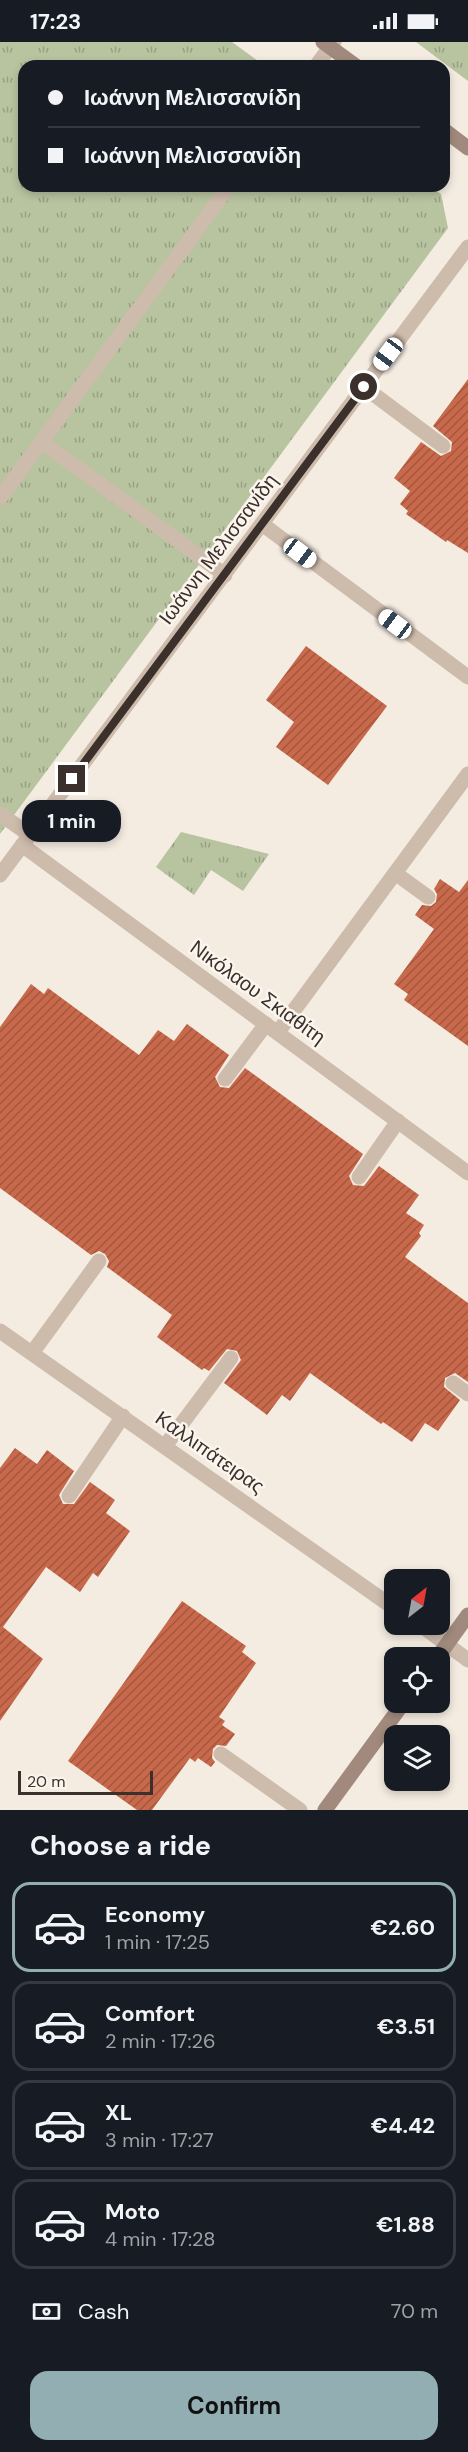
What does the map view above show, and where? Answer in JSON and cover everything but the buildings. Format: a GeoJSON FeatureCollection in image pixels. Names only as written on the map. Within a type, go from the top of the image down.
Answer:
{"type":"FeatureCollection","features":[{"type":"Feature","properties":{"kind":"street"},"geometry":{"type":"LineString","coordinates":[[320,60],[329,44],[349,60]]}},
{"type":"Feature","properties":{"kind":"street"},"geometry":{"type":"LineString","coordinates":[[450,134],[468,148]]}},
{"type":"Feature","properties":{"kind":"street"},"geometry":{"type":"LineString","coordinates":[[0,498],[225,192]]}},
{"type":"Feature","properties":{"kind":"street","name":"Ιωάννη Μελισσανίδη"},"geometry":{"type":"LineString","coordinates":[[0,875],[468,247]]}},
{"type":"Feature","properties":{"kind":"street"},"geometry":{"type":"LineString","coordinates":[[364,387],[443,446]]}},
{"type":"Feature","properties":{"kind":"street"},"geometry":{"type":"LineString","coordinates":[[42,442],[225,575]]}},
{"type":"Feature","properties":{"kind":"street"},"geometry":{"type":"LineString","coordinates":[[262,524],[468,677]]}},
{"type":"Feature","properties":{"kind":"street"},"geometry":{"type":"LineString","coordinates":[[225,1079],[272,1028],[395,873],[468,774]]}},
{"type":"Feature","properties":{"kind":"street","name":"Νικόλαου Σκιαθίτη"},"geometry":{"type":"LineString","coordinates":[[0,814],[26,840],[272,1028],[468,1173]]}},
{"type":"Feature","properties":{"kind":"street"},"geometry":{"type":"LineString","coordinates":[[395,873],[428,897]]}},
{"type":"Feature","properties":{"kind":"street"},"geometry":{"type":"LineString","coordinates":[[359,1177],[398,1121]]}},
{"type":"Feature","properties":{"kind":"street"},"geometry":{"type":"LineString","coordinates":[[32,1353],[99,1261]]}},
{"type":"Feature","properties":{"kind":"street","name":"Καλλιπάτειρας"},"geometry":{"type":"LineString","coordinates":[[0,1331],[384,1601]]}},
{"type":"Feature","properties":{"kind":"street"},"geometry":{"type":"LineString","coordinates":[[165,1446],[231,1358]]}},
{"type":"Feature","properties":{"kind":"street"},"geometry":{"type":"LineString","coordinates":[[453,1383],[468,1394]]}},
{"type":"Feature","properties":{"kind":"street"},"geometry":{"type":"LineString","coordinates":[[69,1496],[123,1416]]}},
{"type":"Feature","properties":{"kind":"street"},"geometry":{"type":"LineString","coordinates":[[445,1647],[468,1615]]}},
{"type":"Feature","properties":{"kind":"street"},"geometry":{"type":"LineString","coordinates":[[434,1635],[468,1660]]}},
{"type":"Feature","properties":{"kind":"street"},"geometry":{"type":"LineString","coordinates":[[325,1810],[396,1713]]}},
{"type":"Feature","properties":{"kind":"street"},"geometry":{"type":"LineString","coordinates":[[221,1754],[300,1810]]}},
{"type":"Feature","properties":{"kind":"green space"},"geometry":{"type":"Polygon","coordinates":[[[0,42],[232,42],[257,60],[18,60],[18,192],[438,192],[441,194],[448,228],[0,834],[0,42]]]}},
{"type":"Feature","properties":{"kind":"green space"},"geometry":{"type":"Polygon","coordinates":[[[416,42],[468,42],[468,81],[450,68],[450,60],[440,60],[416,42]]]}},
{"type":"Feature","properties":{"kind":"green space"},"geometry":{"type":"Polygon","coordinates":[[[181,832],[269,854],[243,891],[211,870],[194,895],[156,867],[181,832]]]}},
{"type":"Feature","properties":{"kind":"route"},"geometry":{"type":"LineString","coordinates":[[72,779],[364,387]]}}]}
